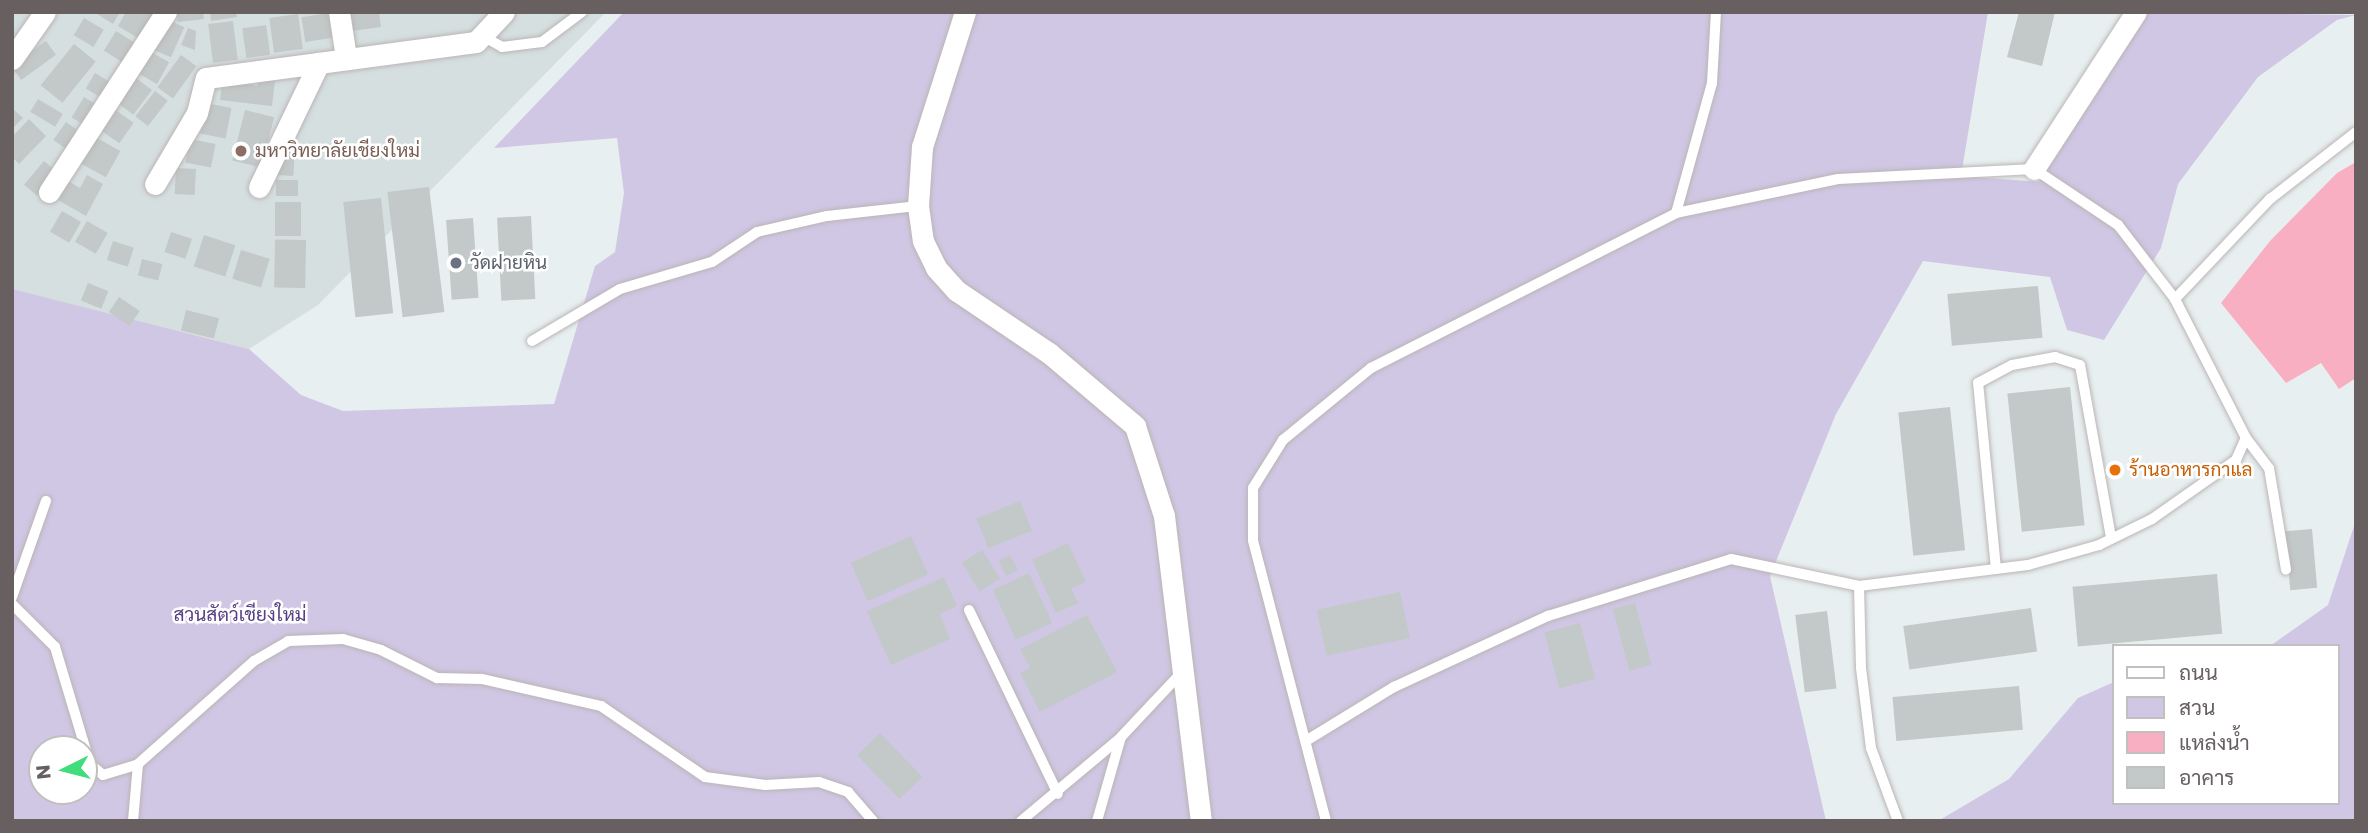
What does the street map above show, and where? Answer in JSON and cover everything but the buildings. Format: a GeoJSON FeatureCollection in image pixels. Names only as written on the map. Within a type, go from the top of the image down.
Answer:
{"type":"FeatureCollection","features":[{"type":"Feature","properties":{"kind":"street"},"geometry":{"type":"LineString","coordinates":[[12,59],[45,12]]}},
{"type":"Feature","properties":{"kind":"street"},"geometry":{"type":"LineString","coordinates":[[49,192],[166,12]]}},
{"type":"Feature","properties":{"kind":"street"},"geometry":{"type":"LineString","coordinates":[[339,12],[346,57]]}},
{"type":"Feature","properties":{"kind":"street"},"geometry":{"type":"LineString","coordinates":[[155,184],[197,113],[206,78],[486,37],[504,12]]}},
{"type":"Feature","properties":{"kind":"street"},"geometry":{"type":"LineString","coordinates":[[965,12],[925,136],[918,206],[923,241],[936,268],[957,291],[1049,353],[1135,426],[1164,516],[1201,821]]}},
{"type":"Feature","properties":{"kind":"street"},"geometry":{"type":"LineString","coordinates":[[2034,169],[2136,12]]}},
{"type":"Feature","properties":{"kind":"street"},"geometry":{"type":"LineString","coordinates":[[259,187],[320,63]]}},
{"type":"Feature","properties":{"kind":"lane"},"geometry":{"type":"LineString","coordinates":[[486,37],[502,47],[542,42],[582,12]]}},
{"type":"Feature","properties":{"kind":"lane"},"geometry":{"type":"LineString","coordinates":[[1676,213],[1712,83],[1716,12]]}},
{"type":"Feature","properties":{"kind":"lane"},"geometry":{"type":"LineString","coordinates":[[2175,299],[2270,199],[2356,132]]}},
{"type":"Feature","properties":{"kind":"lane"},"geometry":{"type":"LineString","coordinates":[[1326,821],[1309,739],[1253,540],[1253,488],[1283,440],[1371,368],[1676,213],[1838,179],[2034,169],[2118,225],[2175,299],[2246,439],[2269,467],[2286,570]]}},
{"type":"Feature","properties":{"kind":"lane"},"geometry":{"type":"LineString","coordinates":[[532,341],[620,289],[712,262],[757,232],[827,216],[918,206]]}},
{"type":"Feature","properties":{"kind":"lane"},"geometry":{"type":"LineString","coordinates":[[1996,569],[1978,383],[2012,365],[2055,357],[2080,365],[2092,406],[2111,538]]}},
{"type":"Feature","properties":{"kind":"lane"},"geometry":{"type":"LineString","coordinates":[[1309,739],[1394,687],[1548,616],[1731,559],[1859,586],[1996,569],[2063,557],[2111,538],[2189,497],[2236,460],[2246,439]]}},
{"type":"Feature","properties":{"kind":"lane"},"geometry":{"type":"LineString","coordinates":[[12,597],[46,501]]}},
{"type":"Feature","properties":{"kind":"lane"},"geometry":{"type":"LineString","coordinates":[[1859,586],[1861,668],[1871,748],[1898,821]]}},
{"type":"Feature","properties":{"kind":"lane"},"geometry":{"type":"LineString","coordinates":[[12,604],[55,646],[90,764],[103,775],[138,764],[245,669],[288,641],[343,639],[381,650],[437,678],[482,679],[601,706],[705,778],[765,785],[819,782],[848,792],[873,821]]}},
{"type":"Feature","properties":{"kind":"lane"},"geometry":{"type":"LineString","coordinates":[[969,610],[1058,794]]}},
{"type":"Feature","properties":{"kind":"lane"},"geometry":{"type":"LineString","coordinates":[[1021,821],[1058,794],[1121,737],[1182,672]]}},
{"type":"Feature","properties":{"kind":"lane"},"geometry":{"type":"LineString","coordinates":[[1097,821],[1121,737]]}},
{"type":"Feature","properties":{"kind":"lane"},"geometry":{"type":"LineString","coordinates":[[133,821],[138,764]]}},
{"type":"Feature","properties":{"kind":"shaded area","name":"มหาวิทยาลัยเชียงใหม่"},"geometry":{"type":"Polygon","coordinates":[[[12,12],[606,12],[318,305],[249,349],[12,290],[12,12]]]}},
{"type":"Feature","properties":{"kind":"green space","name":"สวนสัตว์เชียงใหม่"},"geometry":{"type":"Polygon","coordinates":[[[624,12],[1988,12],[1961,176],[2039,182],[2142,12],[2356,15],[2337,20],[2258,77],[2178,184],[2161,248],[2104,340],[2067,330],[2050,277],[1923,261],[1836,414],[1770,576],[1826,821],[12,821],[12,289],[249,349],[301,395],[343,411],[554,404],[595,266],[615,252],[624,193],[617,138],[494,148],[624,12]]]}},
{"type":"Feature","properties":{"kind":"green space"},"geometry":{"type":"Polygon","coordinates":[[[2356,520],[2356,821],[1938,821],[2009,779],[2078,698],[2112,683],[2112,805],[2340,805],[2340,644],[2273,644],[2328,605],[2356,520]]]}},
{"type":"Feature","properties":{"kind":"water"},"geometry":{"type":"Polygon","coordinates":[[[2356,162],[2356,378],[2339,389],[2321,363],[2286,383],[2221,303],[2270,241],[2337,173],[2356,162]]]}},
{"type":"Feature","properties":{"kind":"place","name":"มหาวิทยาลัยเชียงใหม่"},"geometry":{"type":"Point","coordinates":[241,151]}},
{"type":"Feature","properties":{"kind":"place","name":"วัดฝายหิน"},"geometry":{"type":"Point","coordinates":[456,263]}},
{"type":"Feature","properties":{"kind":"place","name":"ร้านอาหารกาแล"},"geometry":{"type":"Point","coordinates":[2115,470]}}]}
